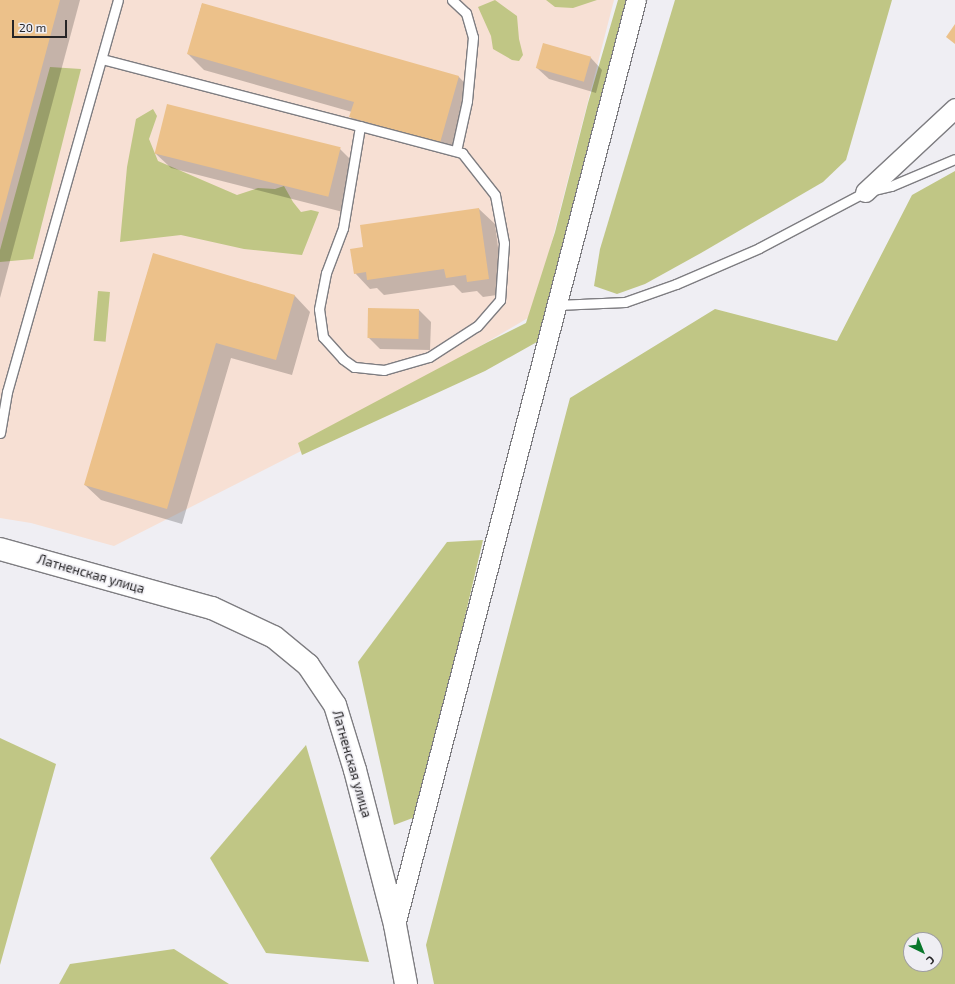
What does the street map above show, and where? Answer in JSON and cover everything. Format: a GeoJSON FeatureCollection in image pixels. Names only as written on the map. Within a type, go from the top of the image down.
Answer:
{"type":"FeatureCollection","features":[{"type":"Feature","properties":{"kind":"street"},"geometry":{"type":"LineString","coordinates":[[395,925],[636,0]]}},
{"type":"Feature","properties":{"kind":"street"},"geometry":{"type":"LineString","coordinates":[[865,192],[955,108]]}},
{"type":"Feature","properties":{"kind":"street","name":"Латненская улица"},"geometry":{"type":"LineString","coordinates":[[0,549],[212,608],[274,637],[308,665],[335,705],[355,770],[395,925],[406,984]]}},
{"type":"Feature","properties":{"kind":"lane"},"geometry":{"type":"LineString","coordinates":[[0,433],[7,392],[118,0]]}},
{"type":"Feature","properties":{"kind":"lane"},"geometry":{"type":"LineString","coordinates":[[452,0],[466,14],[473,37],[467,101],[456,151]]}},
{"type":"Feature","properties":{"kind":"lane"},"geometry":{"type":"LineString","coordinates":[[102,59],[360,126],[456,151],[462,153],[495,195],[504,243],[500,300],[477,326],[429,357],[384,370],[354,367],[343,359],[323,336],[319,309],[326,274],[344,228],[360,126]]}},
{"type":"Feature","properties":{"kind":"lane"},"geometry":{"type":"LineString","coordinates":[[557,305],[625,302],[676,284],[759,248],[865,192],[892,186],[955,158]]}},
{"type":"Feature","properties":{"kind":"shaded area"},"geometry":{"type":"Polygon","coordinates":[[[0,0],[614,0],[533,315],[309,447],[114,546],[31,523],[0,518],[0,0]]]}},
{"type":"Feature","properties":{"kind":"green space"},"geometry":{"type":"Polygon","coordinates":[[[495,0],[517,16],[519,39],[523,55],[519,61],[512,60],[493,49],[491,36],[478,7],[495,0]]]}},
{"type":"Feature","properties":{"kind":"green space"},"geometry":{"type":"Polygon","coordinates":[[[546,0],[597,0],[573,8],[555,7],[546,0]]]}},
{"type":"Feature","properties":{"kind":"green space"},"geometry":{"type":"Polygon","coordinates":[[[618,0],[632,0],[544,338],[485,371],[302,455],[298,443],[526,323],[555,232],[588,103],[618,0]]]}},
{"type":"Feature","properties":{"kind":"green space"},"geometry":{"type":"Polygon","coordinates":[[[675,0],[892,0],[846,160],[823,182],[645,284],[617,294],[594,286],[600,249],[675,0]]]}},
{"type":"Feature","properties":{"kind":"green space"},"geometry":{"type":"Polygon","coordinates":[[[50,67],[81,69],[33,259],[0,262],[0,250],[50,67]]]}},
{"type":"Feature","properties":{"kind":"green space"},"geometry":{"type":"Polygon","coordinates":[[[153,109],[157,116],[149,139],[158,161],[237,195],[258,188],[275,189],[284,186],[293,202],[301,212],[311,210],[319,212],[302,255],[244,249],[181,235],[120,242],[127,167],[136,119],[153,109]]]}},
{"type":"Feature","properties":{"kind":"green space"},"geometry":{"type":"Polygon","coordinates":[[[955,171],[955,984],[434,984],[426,945],[570,398],[715,309],[837,341],[912,195],[955,171]]]}},
{"type":"Feature","properties":{"kind":"green space"},"geometry":{"type":"Polygon","coordinates":[[[98,291],[110,292],[106,342],[94,341],[98,291]]]}},
{"type":"Feature","properties":{"kind":"green space"},"geometry":{"type":"Polygon","coordinates":[[[483,540],[418,816],[394,825],[358,662],[447,542],[483,540]]]}},
{"type":"Feature","properties":{"kind":"green space"},"geometry":{"type":"Polygon","coordinates":[[[0,738],[56,764],[0,965],[0,738]]]}},
{"type":"Feature","properties":{"kind":"green space"},"geometry":{"type":"Polygon","coordinates":[[[306,745],[369,962],[266,953],[210,858],[306,745]]]}},
{"type":"Feature","properties":{"kind":"green space"},"geometry":{"type":"Polygon","coordinates":[[[174,949],[229,984],[59,984],[70,964],[174,949]]]}},
{"type":"Feature","properties":{"kind":"building"},"geometry":{"type":"Polygon","coordinates":[[[0,0],[60,0],[0,223],[0,0]]]}},
{"type":"Feature","properties":{"kind":"building"},"geometry":{"type":"Polygon","coordinates":[[[202,3],[459,76],[440,143],[349,117],[354,102],[187,54],[202,3]]]}},
{"type":"Feature","properties":{"kind":"building"},"geometry":{"type":"Polygon","coordinates":[[[955,24],[955,44],[946,37],[955,24]]]}},
{"type":"Feature","properties":{"kind":"building"},"geometry":{"type":"Polygon","coordinates":[[[543,43],[591,57],[584,82],[536,68],[543,43]]]}},
{"type":"Feature","properties":{"kind":"building"},"geometry":{"type":"Polygon","coordinates":[[[167,104],[341,147],[328,197],[155,153],[167,104]]]}},
{"type":"Feature","properties":{"kind":"building"},"geometry":{"type":"Polygon","coordinates":[[[479,208],[489,279],[467,282],[466,275],[446,278],[444,269],[367,280],[366,272],[354,274],[350,249],[363,247],[360,225],[479,208]]]}},
{"type":"Feature","properties":{"kind":"building"},"geometry":{"type":"Polygon","coordinates":[[[153,253],[295,295],[276,360],[216,343],[167,509],[84,485],[153,253]]]}},
{"type":"Feature","properties":{"kind":"building"},"geometry":{"type":"Polygon","coordinates":[[[368,308],[419,309],[418,339],[367,338],[368,308]]]}}]}
